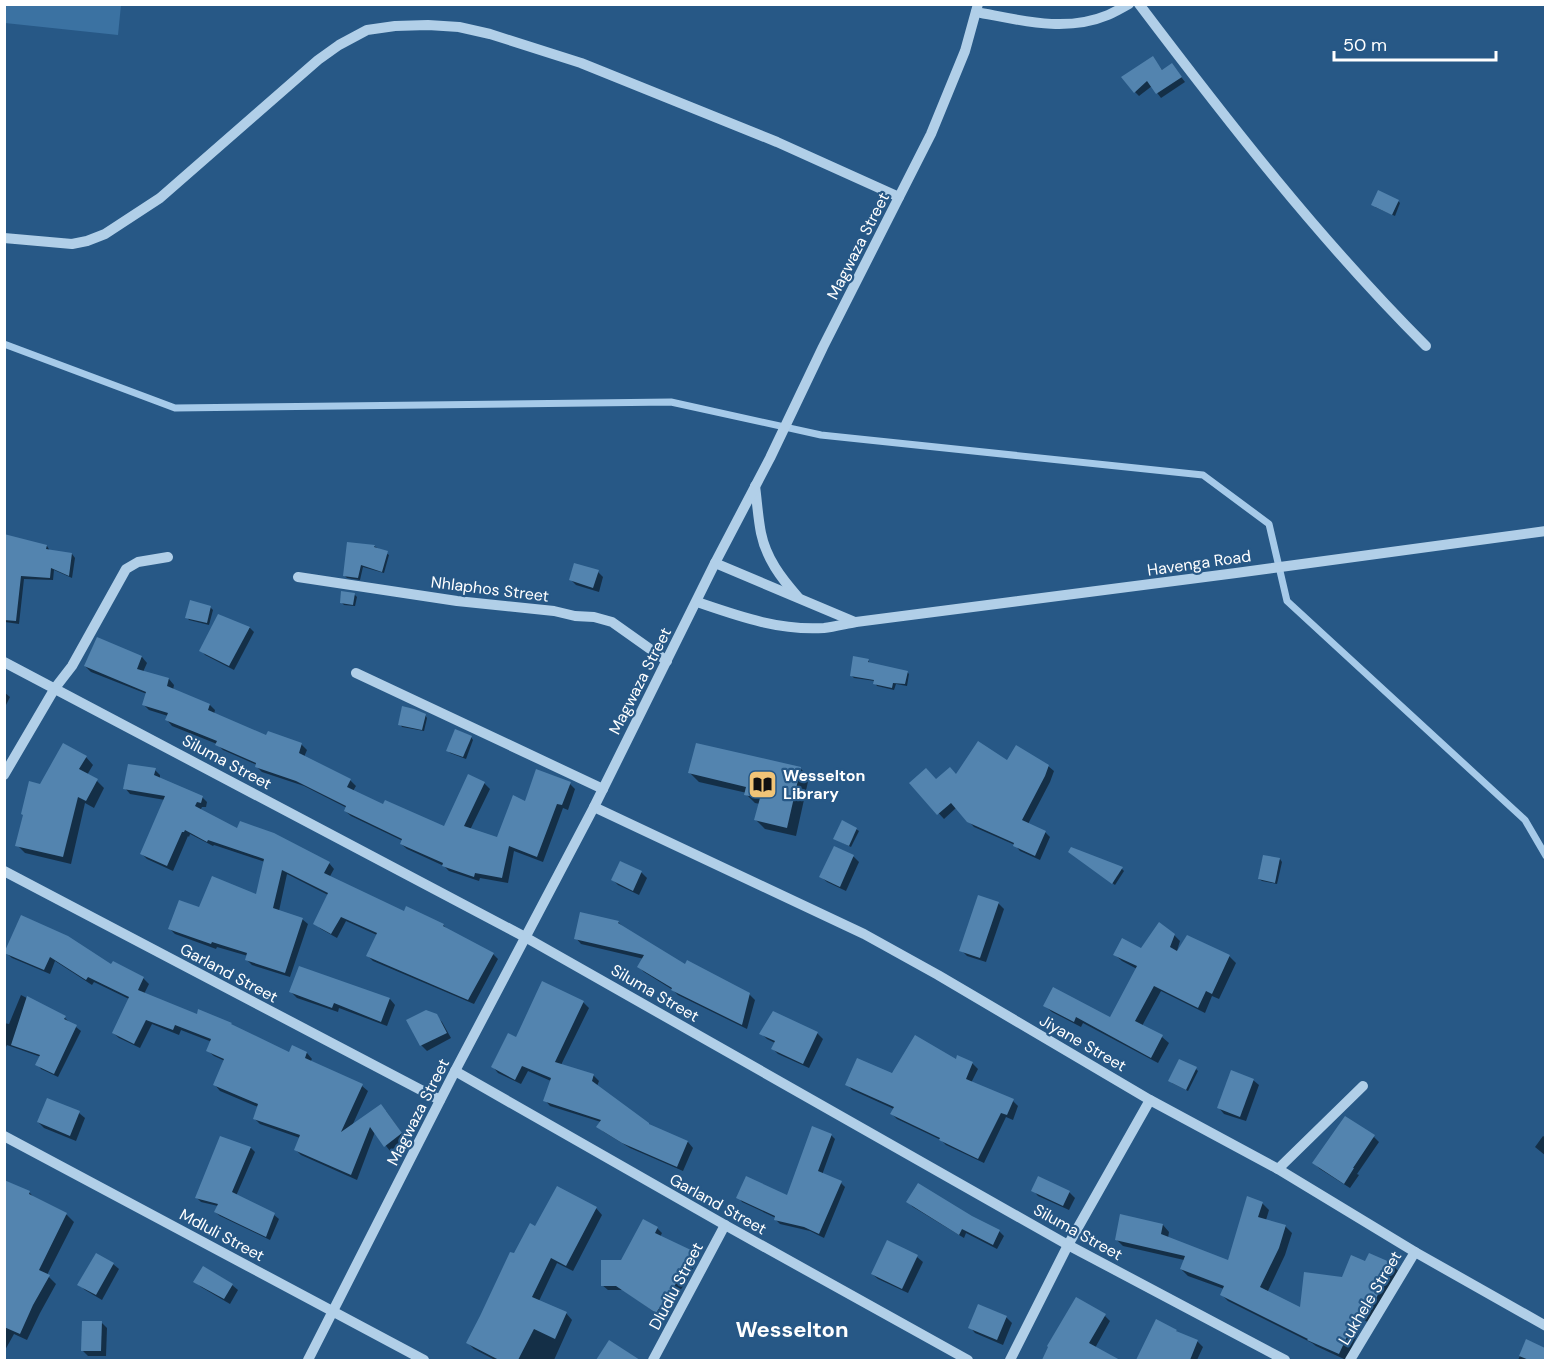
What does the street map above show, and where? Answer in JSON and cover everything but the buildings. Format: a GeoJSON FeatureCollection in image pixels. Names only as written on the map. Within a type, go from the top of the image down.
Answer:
{"type":"FeatureCollection","features":[{"type":"Feature","properties":{"kind":"street"},"geometry":{"type":"LineString","coordinates":[[977,8],[1056,25],[1088,21],[1108,15],[1129,4]]}},
{"type":"Feature","properties":{"kind":"street"},"geometry":{"type":"LineString","coordinates":[[1139,4],[1227,120],[1316,228],[1382,302],[1426,346]]}},
{"type":"Feature","properties":{"kind":"street","name":"Magwaza Street"},"geometry":{"type":"LineString","coordinates":[[308,1360],[455,1071],[594,807],[931,134],[965,51],[977,8]]}},
{"type":"Feature","properties":{"kind":"street"},"geometry":{"type":"LineString","coordinates":[[4,238],[72,244],[105,234],[160,198],[318,60],[339,45],[367,30],[395,26],[459,27],[490,34],[581,63],[777,142],[899,197]]}},
{"type":"Feature","properties":{"kind":"street"},"geometry":{"type":"LineString","coordinates":[[755,486],[765,548],[779,574],[802,601]]}},
{"type":"Feature","properties":{"kind":"street","name":"Havenga Road"},"geometry":{"type":"LineString","coordinates":[[697,602],[754,621],[789,627],[823,628],[1545,531]]}},
{"type":"Feature","properties":{"kind":"street"},"geometry":{"type":"LineString","coordinates":[[4,775],[55,688],[72,666],[126,569],[138,562],[168,557]]}},
{"type":"Feature","properties":{"kind":"street","name":"Havenga Road"},"geometry":{"type":"LineString","coordinates":[[715,563],[856,622]]}},
{"type":"Feature","properties":{"kind":"street","name":"Nhlaphos Street"},"geometry":{"type":"LineString","coordinates":[[298,577],[467,603],[594,617],[612,622],[667,661]]}},
{"type":"Feature","properties":{"kind":"street","name":"Siluma Street"},"geometry":{"type":"LineString","coordinates":[[4,662],[525,937],[1068,1245],[1286,1360]]}},
{"type":"Feature","properties":{"kind":"street"},"geometry":{"type":"LineString","coordinates":[[356,673],[603,789]]}},
{"type":"Feature","properties":{"kind":"street","name":"Jiyane Street"},"geometry":{"type":"LineString","coordinates":[[594,807],[864,934],[1150,1100],[1278,1169],[1545,1326]]}},
{"type":"Feature","properties":{"kind":"street","name":"Garland Street"},"geometry":{"type":"LineString","coordinates":[[4,871],[440,1101]]}},
{"type":"Feature","properties":{"kind":"street","name":"Garland Street"},"geometry":{"type":"LineString","coordinates":[[455,1071],[968,1360]]}},
{"type":"Feature","properties":{"kind":"street"},"geometry":{"type":"LineString","coordinates":[[1278,1169],[1363,1086]]}},
{"type":"Feature","properties":{"kind":"street"},"geometry":{"type":"LineString","coordinates":[[1010,1360],[1068,1245],[1150,1100]]}},
{"type":"Feature","properties":{"kind":"street","name":"Mdluli Street"},"geometry":{"type":"LineString","coordinates":[[4,1136],[424,1360]]}},
{"type":"Feature","properties":{"kind":"street","name":"Dludlu Street"},"geometry":{"type":"LineString","coordinates":[[653,1360],[725,1225]]}},
{"type":"Feature","properties":{"kind":"street","name":"Lukhele Street"},"geometry":{"type":"LineString","coordinates":[[1350,1360],[1415,1251]]}},
{"type":"Feature","properties":{"kind":"shaded area"},"geometry":{"type":"Polygon","coordinates":[[[5,4],[121,5],[118,35],[5,23],[5,4]]]}},
{"type":"Feature","properties":{"kind":"waterway"},"geometry":{"type":"LineString","coordinates":[[4,344],[175,408],[671,402],[821,435],[1203,475],[1269,524],[1287,601],[1525,820],[1546,856]]}},
{"type":"Feature","properties":{"kind":"place","name":"Wesselton Library"},"geometry":{"type":"Point","coordinates":[762,784]}},
{"type":"Feature","properties":{"kind":"district","name":"Wesselton"},"geometry":{"type":"Point","coordinates":[792,1329]}}]}
